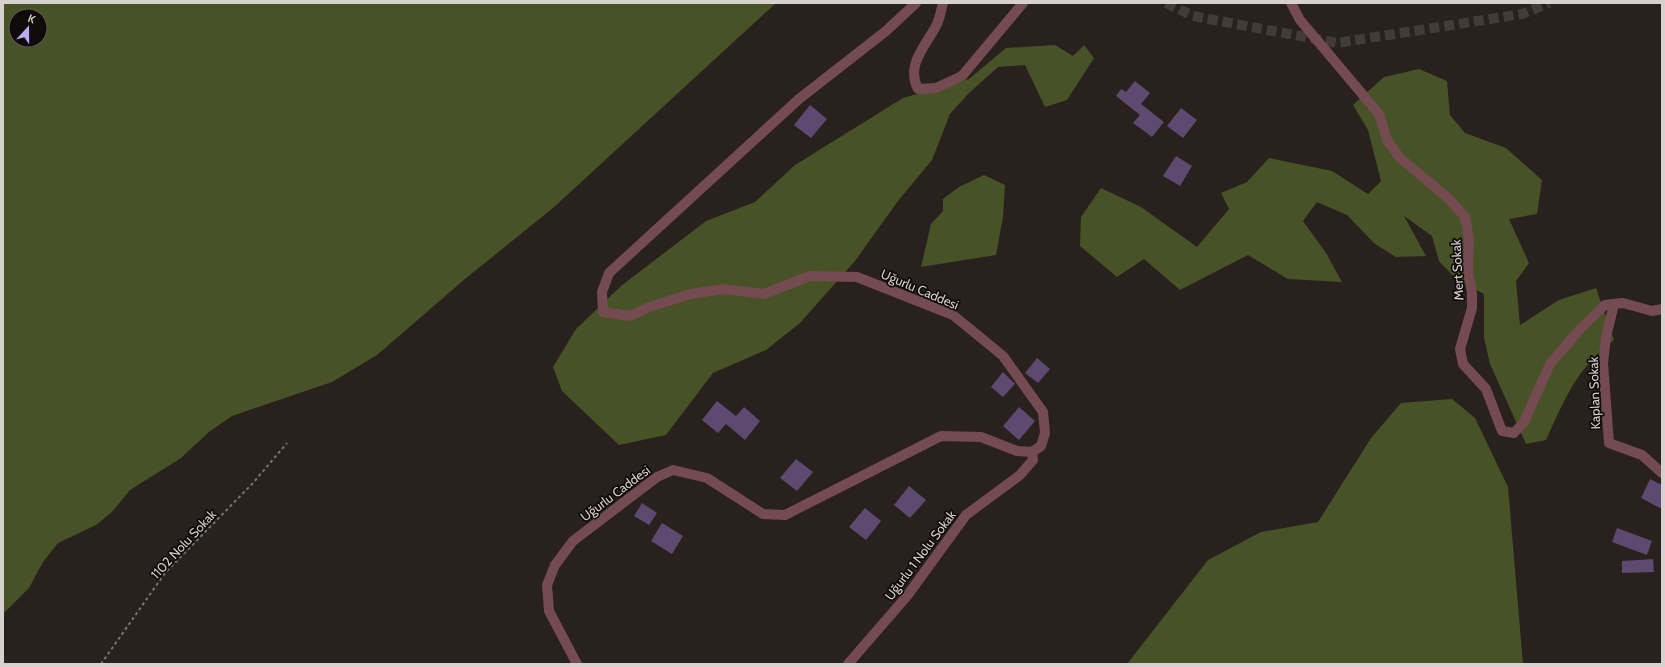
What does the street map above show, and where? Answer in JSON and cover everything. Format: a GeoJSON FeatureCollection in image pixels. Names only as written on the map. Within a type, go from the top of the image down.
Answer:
{"type":"FeatureCollection","features":[{"type":"Feature","properties":{"kind":"street","name":"Uğurlu Caddesi"},"geometry":{"type":"LineString","coordinates":[[577,664],[549,612],[547,585],[555,565],[573,541],[657,477],[673,470],[707,478],[763,514],[785,515],[941,436],[981,437],[1017,451],[1032,452],[1041,446],[1044,433],[1043,412],[1003,356],[953,315],[857,277],[810,276],[764,294],[723,290],[691,294],[649,307],[630,316],[603,312],[602,292],[608,273],[799,99],[886,31],[916,3]]}},
{"type":"Feature","properties":{"kind":"street"},"geometry":{"type":"LineString","coordinates":[[943,3],[938,23],[919,53],[913,79],[918,89],[936,88],[962,76],[1023,3]]}},
{"type":"Feature","properties":{"kind":"street","name":"Mert Sokak"},"geometry":{"type":"LineString","coordinates":[[1292,3],[1300,20],[1379,114],[1387,140],[1399,158],[1449,199],[1465,217],[1470,239],[1468,270],[1472,293],[1472,308],[1460,349],[1463,364],[1486,389],[1502,431],[1514,433],[1524,422],[1550,364],[1580,329],[1605,305],[1614,304]]}},
{"type":"Feature","properties":{"kind":"street"},"geometry":{"type":"LineString","coordinates":[[1614,304],[1623,303],[1652,310],[1662,309]]}},
{"type":"Feature","properties":{"kind":"street","name":"Kaplan Sokak"},"geometry":{"type":"LineString","coordinates":[[1614,304],[1606,337],[1604,364],[1609,443],[1642,455],[1662,473]]}},
{"type":"Feature","properties":{"kind":"street","name":"Uğurlu 1 Nolu Sokak"},"geometry":{"type":"LineString","coordinates":[[848,664],[907,596],[966,515],[1020,474],[1033,460],[1032,452]]}},
{"type":"Feature","properties":{"kind":"path","name":"1102 Nolu Sokak"},"geometry":{"type":"LineString","coordinates":[[101,664],[165,573],[253,483],[287,443]]}},
{"type":"Feature","properties":{"kind":"green space"},"geometry":{"type":"Polygon","coordinates":[[[3,3],[776,3],[553,208],[465,279],[377,355],[332,382],[232,416],[209,432],[181,458],[130,490],[112,512],[96,525],[58,543],[43,562],[29,588],[3,614],[3,3]]]}},
{"type":"Feature","properties":{"kind":"green space"},"geometry":{"type":"Polygon","coordinates":[[[1055,45],[1073,56],[1084,45],[1094,58],[1067,100],[1045,107],[1025,65],[998,67],[968,94],[950,114],[932,160],[898,201],[855,261],[800,323],[766,350],[713,373],[666,435],[619,445],[562,391],[553,367],[576,329],[621,286],[706,221],[755,202],[795,165],[903,98],[969,79],[1006,48],[1055,45]]]}},
{"type":"Feature","properties":{"kind":"green space"},"geometry":{"type":"Polygon","coordinates":[[[1419,69],[1447,81],[1450,115],[1465,133],[1506,148],[1542,180],[1537,214],[1509,219],[1529,263],[1516,281],[1520,325],[1559,300],[1596,288],[1614,340],[1590,362],[1581,374],[1566,398],[1546,440],[1526,444],[1490,364],[1484,338],[1484,294],[1457,280],[1439,261],[1432,236],[1404,216],[1426,256],[1396,257],[1375,244],[1347,215],[1317,202],[1303,221],[1326,253],[1342,282],[1288,279],[1248,255],[1180,290],[1144,259],[1117,277],[1080,246],[1081,217],[1101,188],[1141,207],[1197,247],[1229,209],[1221,193],[1247,182],[1269,158],[1332,171],[1368,194],[1381,181],[1368,130],[1353,105],[1384,77],[1419,69]]]}},
{"type":"Feature","properties":{"kind":"green space"},"geometry":{"type":"Polygon","coordinates":[[[984,175],[1005,185],[1003,217],[996,255],[921,267],[931,224],[943,211],[943,199],[959,187],[984,175]]]}},
{"type":"Feature","properties":{"kind":"green space"},"geometry":{"type":"Polygon","coordinates":[[[1452,399],[1475,418],[1508,487],[1523,664],[1127,664],[1208,560],[1261,532],[1318,522],[1371,438],[1401,403],[1452,399]]]}},
{"type":"Feature","properties":{"kind":"building"},"geometry":{"type":"Polygon","coordinates":[[[1135,81],[1150,93],[1141,104],[1164,122],[1152,137],[1133,123],[1140,115],[1116,96],[1121,89],[1126,92],[1135,81]]]}},
{"type":"Feature","properties":{"kind":"building"},"geometry":{"type":"Polygon","coordinates":[[[810,105],[827,119],[811,138],[794,125],[810,105]]]}},
{"type":"Feature","properties":{"kind":"building"},"geometry":{"type":"Polygon","coordinates":[[[1181,108],[1197,120],[1183,138],[1167,126],[1181,108]]]}},
{"type":"Feature","properties":{"kind":"building"},"geometry":{"type":"Polygon","coordinates":[[[1176,156],[1192,166],[1180,186],[1163,176],[1176,156]]]}},
{"type":"Feature","properties":{"kind":"building"},"geometry":{"type":"Polygon","coordinates":[[[1037,358],[1050,369],[1038,383],[1025,373],[1037,358]]]}},
{"type":"Feature","properties":{"kind":"building"},"geometry":{"type":"Polygon","coordinates":[[[1003,372],[1015,384],[1003,397],[991,387],[1003,372]]]}},
{"type":"Feature","properties":{"kind":"building"},"geometry":{"type":"Polygon","coordinates":[[[717,401],[736,416],[744,407],[760,421],[745,440],[726,424],[718,433],[702,420],[717,401]]]}},
{"type":"Feature","properties":{"kind":"building"},"geometry":{"type":"Polygon","coordinates":[[[1019,407],[1035,421],[1019,440],[1003,426],[1019,407]]]}},
{"type":"Feature","properties":{"kind":"building"},"geometry":{"type":"Polygon","coordinates":[[[796,459],[813,472],[797,491],[780,478],[796,459]]]}},
{"type":"Feature","properties":{"kind":"building"},"geometry":{"type":"Polygon","coordinates":[[[1650,479],[1662,485],[1662,509],[1641,498],[1650,479]]]}},
{"type":"Feature","properties":{"kind":"building"},"geometry":{"type":"Polygon","coordinates":[[[909,486],[926,500],[910,518],[894,505],[909,486]]]}},
{"type":"Feature","properties":{"kind":"building"},"geometry":{"type":"Polygon","coordinates":[[[642,503],[657,513],[649,525],[634,516],[642,503]]]}},
{"type":"Feature","properties":{"kind":"building"},"geometry":{"type":"Polygon","coordinates":[[[865,508],[881,521],[866,540],[849,527],[865,508]]]}},
{"type":"Feature","properties":{"kind":"building"},"geometry":{"type":"Polygon","coordinates":[[[662,523],[683,536],[672,554],[651,541],[662,523]]]}},
{"type":"Feature","properties":{"kind":"building"},"geometry":{"type":"Polygon","coordinates":[[[1617,528],[1652,541],[1647,555],[1612,542],[1617,528]]]}},
{"type":"Feature","properties":{"kind":"building"},"geometry":{"type":"Polygon","coordinates":[[[1653,559],[1654,572],[1622,573],[1622,561],[1653,559]]]}},
{"type":"Feature","properties":{"kind":"tunnel"},"geometry":{"type":"LineString","coordinates":[[1166,3],[1193,16],[1337,43],[1522,14],[1549,3]]}}]}
